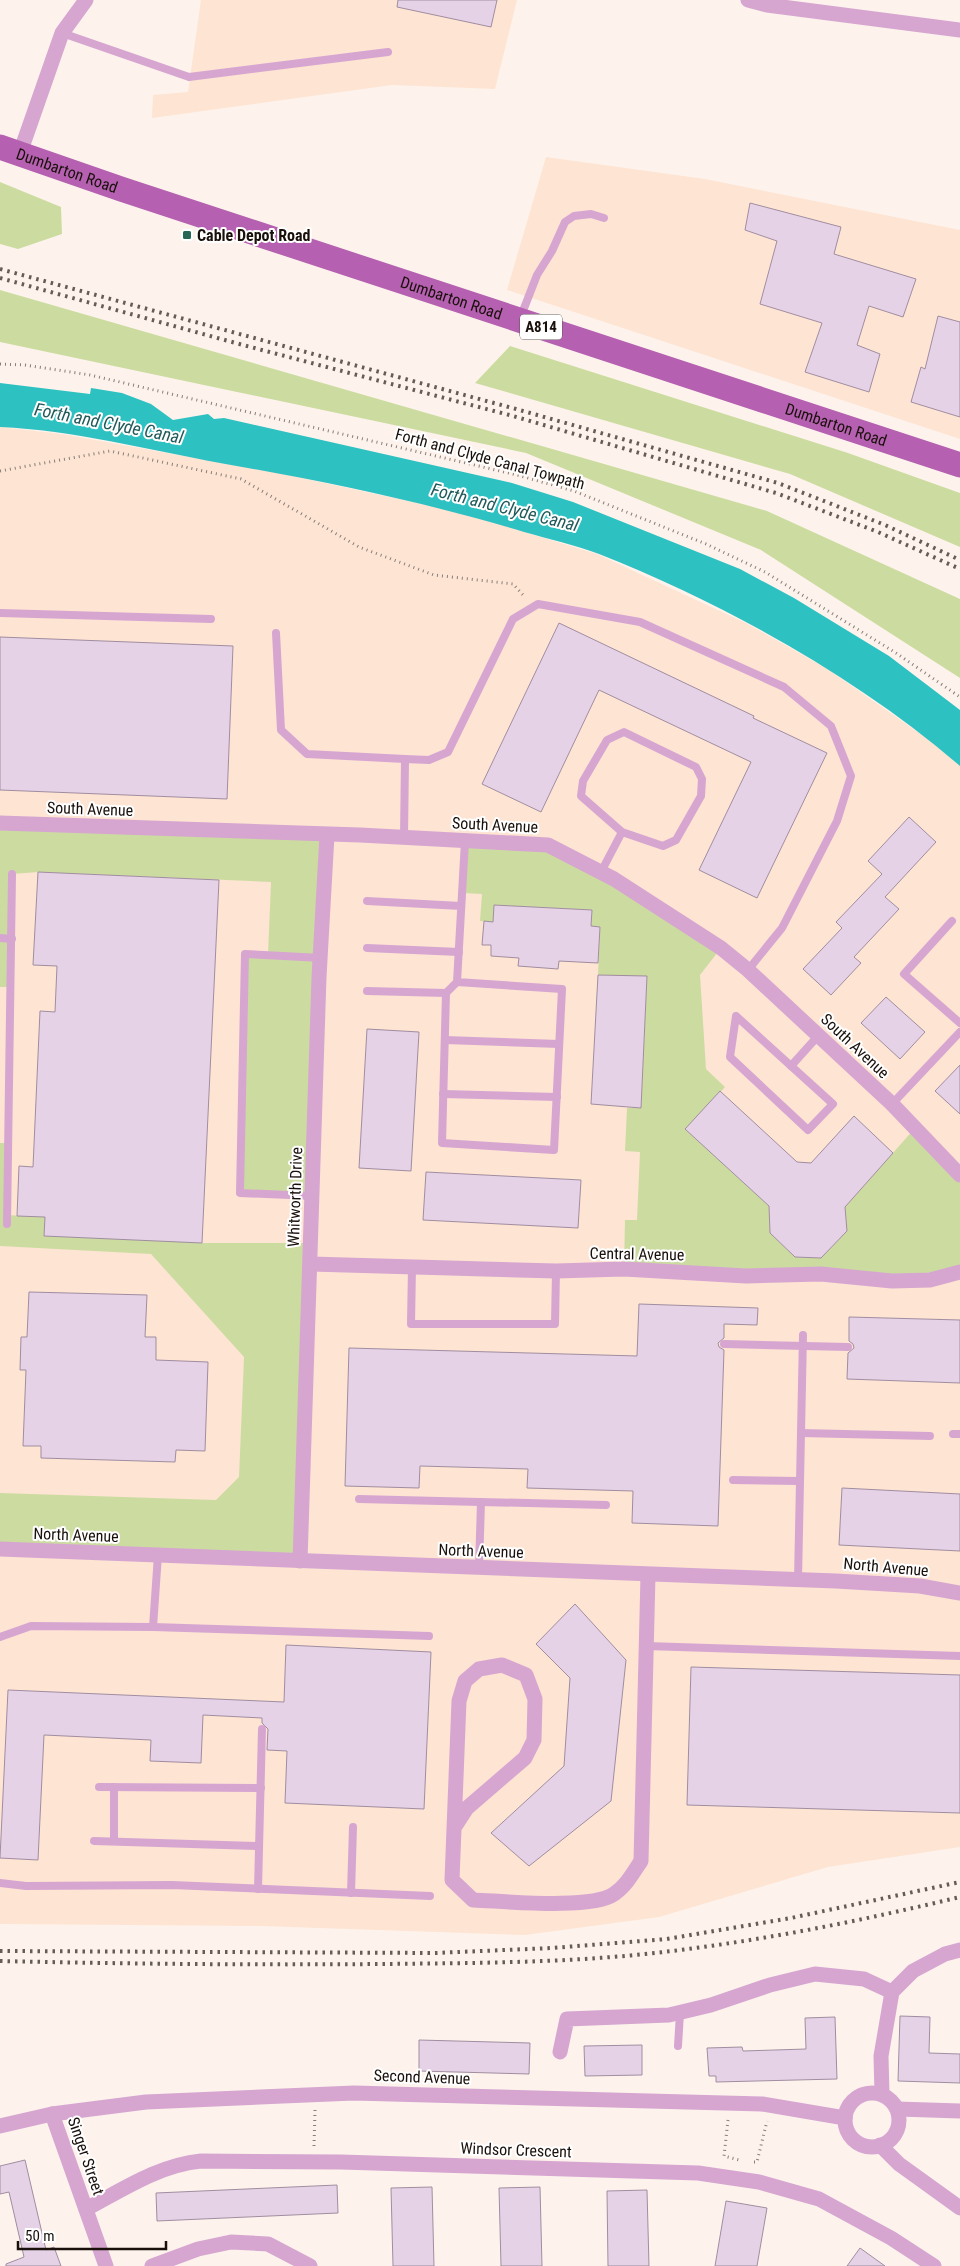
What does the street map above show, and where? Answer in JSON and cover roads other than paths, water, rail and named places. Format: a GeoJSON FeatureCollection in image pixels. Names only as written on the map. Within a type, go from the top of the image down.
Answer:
{"type":"FeatureCollection","features":[{"type":"Feature","properties":{"kind":"main road","name":"Dumbarton Road"},"geometry":{"type":"LineString","coordinates":[[10,150],[122,189],[960,466]]}},
{"type":"Feature","properties":{"kind":"street"},"geometry":{"type":"LineString","coordinates":[[10,150],[62,33],[86,0]]}},
{"type":"Feature","properties":{"kind":"street"},"geometry":{"type":"LineString","coordinates":[[748,0],[767,5],[960,30]]}},
{"type":"Feature","properties":{"kind":"street","name":"South Avenue"},"geometry":{"type":"LineString","coordinates":[[0,823],[548,845],[601,872],[721,948],[748,970],[892,1104],[960,1175]]}},
{"type":"Feature","properties":{"kind":"street","name":"Whitworth Drive"},"geometry":{"type":"LineString","coordinates":[[300,1561],[319,977],[322,958],[327,835]]}},
{"type":"Feature","properties":{"kind":"street","name":"Central Avenue"},"geometry":{"type":"LineString","coordinates":[[311,1264],[556,1271],[624,1269],[746,1276],[821,1274],[892,1282],[930,1280],[960,1272]]}},
{"type":"Feature","properties":{"kind":"street","name":"North Avenue"},"geometry":{"type":"LineString","coordinates":[[0,1550],[798,1580],[920,1586],[960,1593]]}},
{"type":"Feature","properties":{"kind":"street"},"geometry":{"type":"LineString","coordinates":[[454,1828],[467,1808],[525,1758],[534,1740],[535,1699],[526,1675],[502,1665],[479,1669],[465,1681],[459,1701],[454,1828],[452,1880],[472,1900],[571,1902],[592,1901],[613,1895],[630,1879],[641,1861],[648,1575]]}},
{"type":"Feature","properties":{"kind":"street"},"geometry":{"type":"LineString","coordinates":[[882,2094],[882,2056],[892,1992],[914,1971],[945,1954],[960,1950]]}},
{"type":"Feature","properties":{"kind":"street"},"geometry":{"type":"LineString","coordinates":[[560,2052],[567,2019],[616,2019],[680,2013],[815,1974],[864,1979],[892,1992]]}},
{"type":"Feature","properties":{"kind":"street","name":"Second Avenue"},"geometry":{"type":"LineString","coordinates":[[0,2126],[52,2114],[146,2102],[354,2093],[730,2103],[771,2106],[845,2118]]}},
{"type":"Feature","properties":{"kind":"street"},"geometry":{"type":"LineString","coordinates":[[868,2093],[882,2094],[897,2109],[899,2122],[895,2133],[889,2141],[880,2145],[869,2147],[856,2142],[847,2131],[845,2118],[847,2109],[855,2099],[868,2093]]}},
{"type":"Feature","properties":{"kind":"street"},"geometry":{"type":"LineString","coordinates":[[897,2109],[960,2110]]}},
{"type":"Feature","properties":{"kind":"street","name":"Singer Street"},"geometry":{"type":"LineString","coordinates":[[52,2114],[106,2266]]}},
{"type":"Feature","properties":{"kind":"street"},"geometry":{"type":"LineString","coordinates":[[880,2145],[899,2164],[960,2208]]}},
{"type":"Feature","properties":{"kind":"street","name":"Windsor Crescent"},"geometry":{"type":"LineString","coordinates":[[86,2209],[167,2168],[184,2163],[314,2162],[698,2173],[759,2182],[819,2199],[891,2238],[934,2266]]}},
{"type":"Feature","properties":{"kind":"street"},"geometry":{"type":"LineString","coordinates":[[152,2266],[198,2249],[231,2242],[268,2244],[310,2266]]}},
{"type":"Feature","properties":{"kind":"lane"},"geometry":{"type":"LineString","coordinates":[[62,33],[189,77],[388,52]]}},
{"type":"Feature","properties":{"kind":"lane"},"geometry":{"type":"LineString","coordinates":[[520,320],[537,275],[552,250],[564,222],[574,216],[591,214],[604,218]]}},
{"type":"Feature","properties":{"kind":"lane"},"geometry":{"type":"LineString","coordinates":[[276,633],[281,730],[307,754],[429,760],[448,752],[513,619],[538,604],[640,622],[784,687],[830,726],[851,776],[837,821],[782,928],[748,970]]}},
{"type":"Feature","properties":{"kind":"lane"},"geometry":{"type":"LineString","coordinates":[[0,613],[211,619]]}},
{"type":"Feature","properties":{"kind":"lane"},"geometry":{"type":"LineString","coordinates":[[624,732],[696,767],[702,779],[701,796],[676,840],[663,846],[622,832],[581,796],[583,781],[607,740],[624,732]]}},
{"type":"Feature","properties":{"kind":"lane"},"geometry":{"type":"LineString","coordinates":[[404,838],[405,759]]}},
{"type":"Feature","properties":{"kind":"lane"},"geometry":{"type":"LineString","coordinates":[[601,872],[622,832]]}},
{"type":"Feature","properties":{"kind":"lane"},"geometry":{"type":"LineString","coordinates":[[457,982],[562,989],[554,1150],[442,1142],[446,993],[457,982],[465,841]]}},
{"type":"Feature","properties":{"kind":"lane"},"geometry":{"type":"LineString","coordinates":[[7,1224],[4,1185],[12,938],[12,874]]}},
{"type":"Feature","properties":{"kind":"lane"},"geometry":{"type":"LineString","coordinates":[[367,901],[461,906]]}},
{"type":"Feature","properties":{"kind":"lane"},"geometry":{"type":"LineString","coordinates":[[952,921],[904,974],[960,1023]]}},
{"type":"Feature","properties":{"kind":"lane"},"geometry":{"type":"LineString","coordinates":[[0,938],[12,938]]}},
{"type":"Feature","properties":{"kind":"lane"},"geometry":{"type":"LineString","coordinates":[[367,948],[459,952]]}},
{"type":"Feature","properties":{"kind":"lane"},"geometry":{"type":"LineString","coordinates":[[313,1196],[240,1193],[245,954],[322,958]]}},
{"type":"Feature","properties":{"kind":"lane"},"geometry":{"type":"LineString","coordinates":[[367,991],[446,993]]}},
{"type":"Feature","properties":{"kind":"lane"},"geometry":{"type":"LineString","coordinates":[[736,1016],[791,1066],[833,1104],[808,1130],[730,1058],[736,1016]]}},
{"type":"Feature","properties":{"kind":"lane"},"geometry":{"type":"LineString","coordinates":[[892,1104],[960,1032]]}},
{"type":"Feature","properties":{"kind":"lane"},"geometry":{"type":"LineString","coordinates":[[791,1066],[818,1036]]}},
{"type":"Feature","properties":{"kind":"lane"},"geometry":{"type":"LineString","coordinates":[[445,1040],[559,1044]]}},
{"type":"Feature","properties":{"kind":"lane"},"geometry":{"type":"LineString","coordinates":[[444,1094],[557,1097]]}},
{"type":"Feature","properties":{"kind":"lane"},"geometry":{"type":"LineString","coordinates":[[412,1267],[411,1324],[555,1324],[556,1271]]}},
{"type":"Feature","properties":{"kind":"lane"},"geometry":{"type":"LineString","coordinates":[[798,1580],[803,1336]]}},
{"type":"Feature","properties":{"kind":"lane"},"geometry":{"type":"LineString","coordinates":[[724,1344],[848,1346]]}},
{"type":"Feature","properties":{"kind":"lane"},"geometry":{"type":"LineString","coordinates":[[801,1433],[930,1436]]}},
{"type":"Feature","properties":{"kind":"lane"},"geometry":{"type":"LineString","coordinates":[[733,1480],[800,1481]]}},
{"type":"Feature","properties":{"kind":"lane"},"geometry":{"type":"LineString","coordinates":[[359,1499],[606,1505]]}},
{"type":"Feature","properties":{"kind":"lane"},"geometry":{"type":"LineString","coordinates":[[479,1568],[481,1502]]}},
{"type":"Feature","properties":{"kind":"lane"},"geometry":{"type":"LineString","coordinates":[[153,1627],[158,1555]]}},
{"type":"Feature","properties":{"kind":"lane"},"geometry":{"type":"LineString","coordinates":[[0,1637],[31,1626],[153,1627],[429,1636]]}},
{"type":"Feature","properties":{"kind":"lane"},"geometry":{"type":"LineString","coordinates":[[646,1646],[960,1656]]}},
{"type":"Feature","properties":{"kind":"lane"},"geometry":{"type":"LineString","coordinates":[[258,1889],[262,1729]]}},
{"type":"Feature","properties":{"kind":"lane"},"geometry":{"type":"LineString","coordinates":[[99,1787],[261,1788]]}},
{"type":"Feature","properties":{"kind":"lane"},"geometry":{"type":"LineString","coordinates":[[114,1787],[114,1841]]}},
{"type":"Feature","properties":{"kind":"lane"},"geometry":{"type":"LineString","coordinates":[[351,1893],[353,1827]]}},
{"type":"Feature","properties":{"kind":"lane"},"geometry":{"type":"LineString","coordinates":[[94,1840],[259,1846]]}},
{"type":"Feature","properties":{"kind":"lane"},"geometry":{"type":"LineString","coordinates":[[0,1883],[26,1886],[172,1885],[430,1896]]}},
{"type":"Feature","properties":{"kind":"lane"},"geometry":{"type":"LineString","coordinates":[[678,2046],[680,2013]]}},
{"type":"Feature","properties":{"kind":"water","name":"Forth and Clyde Canal"},"geometry":{"type":"Polygon","coordinates":[[[0,383],[90,394],[91,388],[122,393],[151,404],[173,420],[208,414],[214,419],[224,418],[512,483],[573,502],[740,569],[794,598],[889,656],[960,710],[960,766],[878,702],[788,645],[694,596],[599,554],[449,511],[335,485],[83,436],[0,427],[0,383]]]}},
{"type":"Feature","properties":{"kind":"railway"},"geometry":{"type":"LineString","coordinates":[[0,269],[516,409],[778,483],[885,525],[960,560]]}},
{"type":"Feature","properties":{"kind":"railway"},"geometry":{"type":"LineString","coordinates":[[0,278],[243,345],[513,416],[776,493],[878,532],[960,569]]}},
{"type":"Feature","properties":{"kind":"railway"},"geometry":{"type":"LineString","coordinates":[[0,1951],[435,1953],[552,1948],[667,1939],[791,1918],[960,1882]]}},
{"type":"Feature","properties":{"kind":"railway"},"geometry":{"type":"LineString","coordinates":[[0,1961],[144,1964],[335,1964],[482,1963],[580,1959],[645,1954],[764,1938],[882,1915],[960,1897]]}},
{"type":"Feature","properties":{"kind":"place","name":"Cable Depot Road"},"geometry":{"type":"Point","coordinates":[187,235]}}]}
